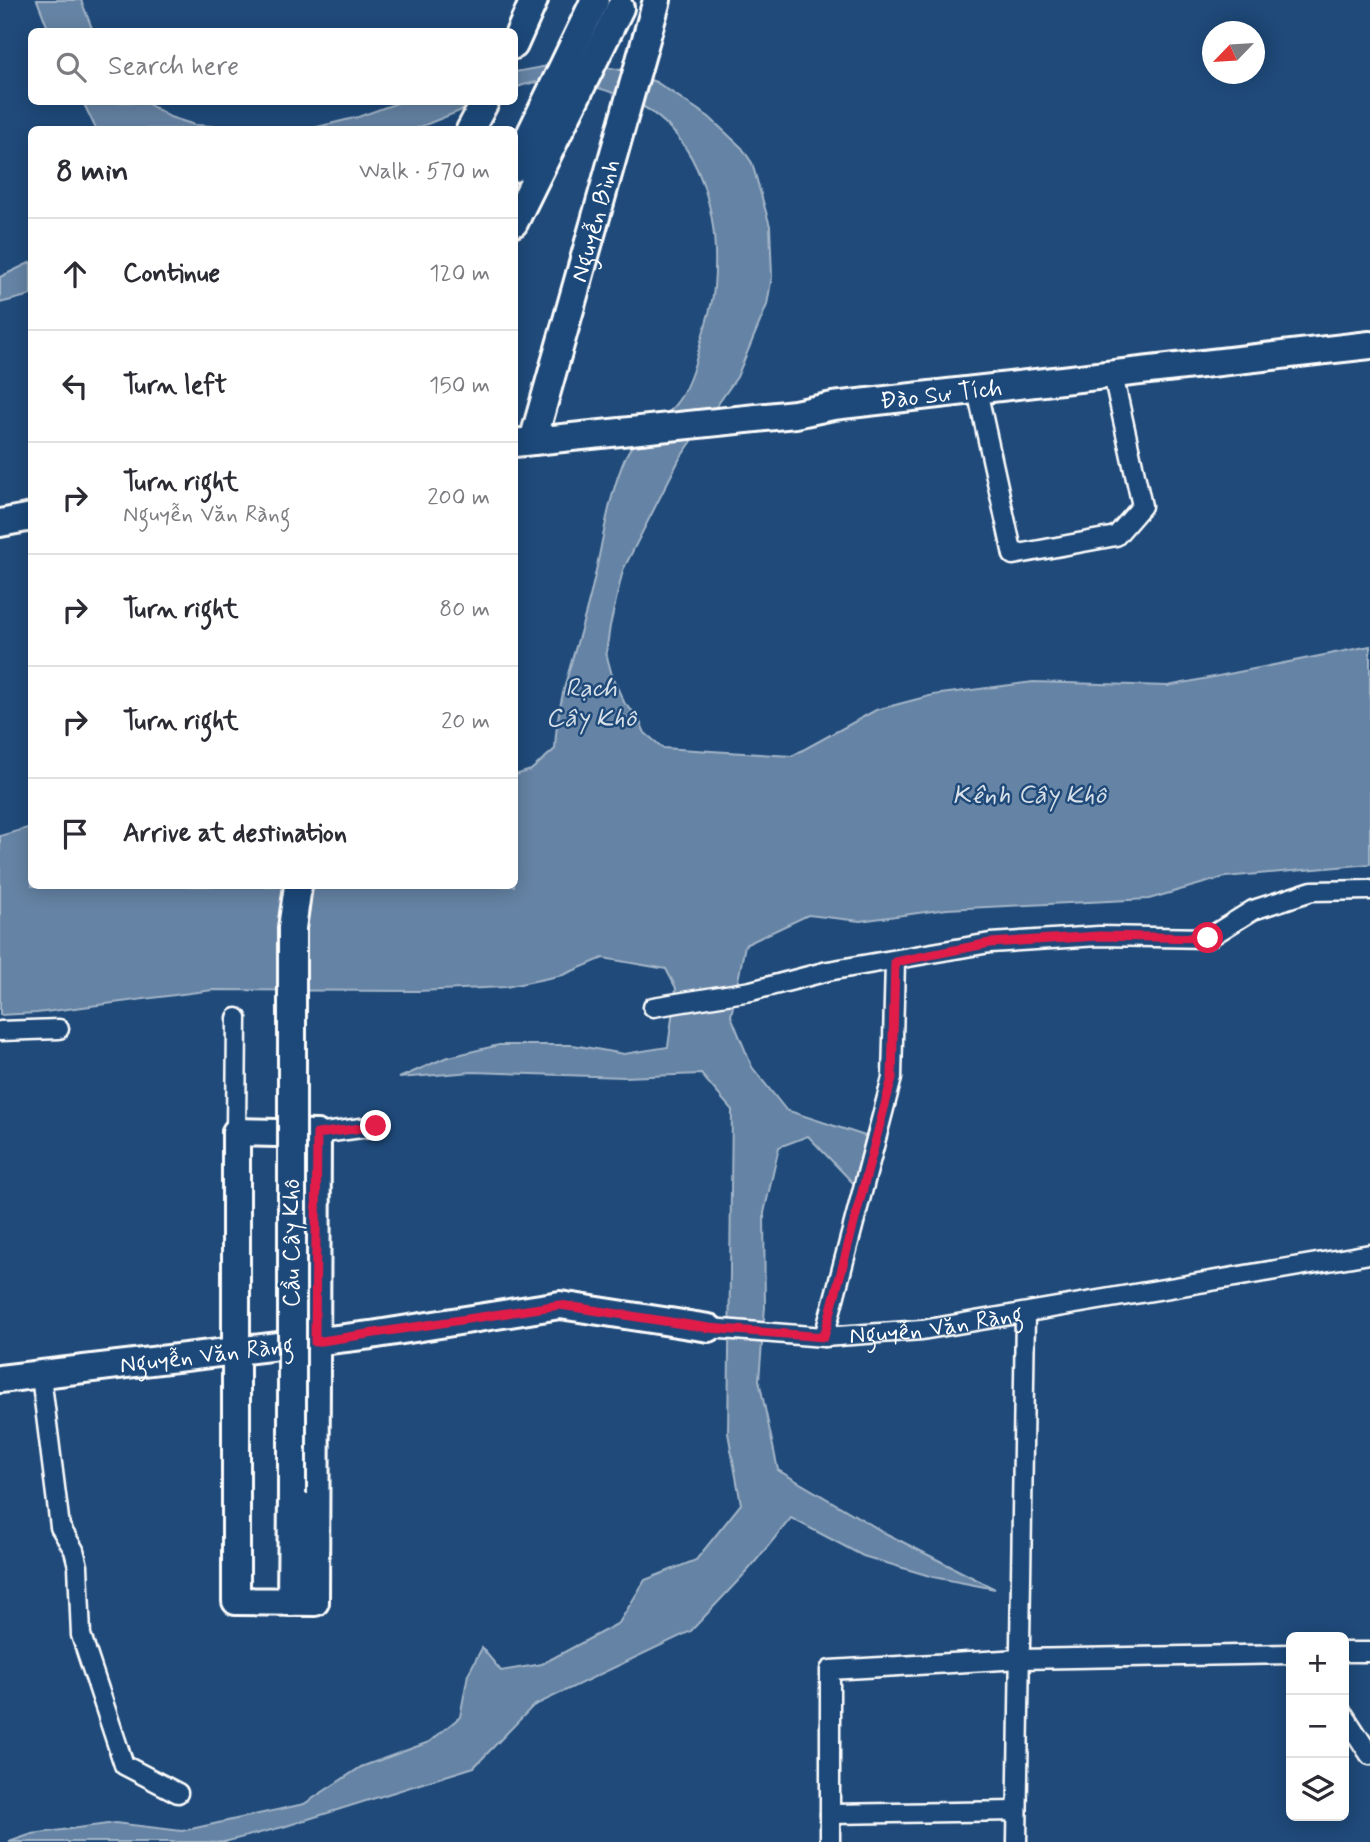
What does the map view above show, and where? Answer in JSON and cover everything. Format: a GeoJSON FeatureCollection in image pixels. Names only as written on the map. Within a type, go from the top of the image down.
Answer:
{"type":"FeatureCollection","features":[{"type":"Feature","properties":{"kind":"main road"},"geometry":{"type":"LineString","coordinates":[[518,35],[534,0]]}},
{"type":"Feature","properties":{"kind":"main road"},"geometry":{"type":"LineString","coordinates":[[518,160],[594,0]]}},
{"type":"Feature","properties":{"kind":"main road"},"geometry":{"type":"LineString","coordinates":[[518,214],[612,4],[653,11]]}},
{"type":"Feature","properties":{"kind":"main road","name":"Nguyễn Bình"},"geometry":{"type":"LineString","coordinates":[[524,442],[605,193],[626,104],[653,11]]}},
{"type":"Feature","properties":{"kind":"main road"},"geometry":{"type":"LineString","coordinates":[[472,126],[483,105]]}},
{"type":"Feature","properties":{"kind":"main road","name":"Đào Sư Tích"},"geometry":{"type":"LineString","coordinates":[[524,442],[796,414],[833,406],[1370,345]]}},
{"type":"Feature","properties":{"kind":"main road"},"geometry":{"type":"LineString","coordinates":[[0,523],[28,518]]}},
{"type":"Feature","properties":{"kind":"main road","name":"Cầu Cây Khô"},"geometry":{"type":"LineString","coordinates":[[291,1602],[292,940],[298,889]]}},
{"type":"Feature","properties":{"kind":"main road"},"geometry":{"type":"LineString","coordinates":[[236,1132],[317,1134],[315,1602],[236,1601],[236,1132]]}},
{"type":"Feature","properties":{"kind":"main road","name":"Nguyễn Văn Ràng"},"geometry":{"type":"LineString","coordinates":[[0,1379],[315,1342],[560,1305],[709,1328]]}},
{"type":"Feature","properties":{"kind":"street"},"geometry":{"type":"LineString","coordinates":[[978,390],[1013,555],[1116,536],[1142,506],[1113,375]]}},
{"type":"Feature","properties":{"kind":"street"},"geometry":{"type":"LineString","coordinates":[[653,1007],[751,991],[828,971],[895,962],[990,943],[1099,936],[1208,938],[1253,910],[1312,891],[1370,890]]}},
{"type":"Feature","properties":{"kind":"street"},"geometry":{"type":"LineString","coordinates":[[824,1337],[892,1078],[895,962]]}},
{"type":"Feature","properties":{"kind":"street"},"geometry":{"type":"LineString","coordinates":[[236,1132],[237,1018]]}},
{"type":"Feature","properties":{"kind":"street"},"geometry":{"type":"LineString","coordinates":[[0,1031],[59,1029]]}},
{"type":"Feature","properties":{"kind":"street"},"geometry":{"type":"LineString","coordinates":[[317,1134],[376,1126]]}},
{"type":"Feature","properties":{"kind":"street","name":"Nguyễn Văn Ràng"},"geometry":{"type":"LineString","coordinates":[[709,1328],[824,1337],[922,1330],[1025,1315],[1370,1254]]}},
{"type":"Feature","properties":{"kind":"street"},"geometry":{"type":"LineString","coordinates":[[1017,1842],[1025,1315]]}},
{"type":"Feature","properties":{"kind":"street"},"geometry":{"type":"LineString","coordinates":[[41,1376],[58,1518],[60,1527],[75,1550],[78,1566],[81,1635],[124,1765],[178,1793]]}},
{"type":"Feature","properties":{"kind":"street"},"geometry":{"type":"LineString","coordinates":[[1349,1653],[1370,1652]]}},
{"type":"Feature","properties":{"kind":"street"},"geometry":{"type":"LineString","coordinates":[[830,1842],[830,1670],[1020,1659],[1286,1654]]}},
{"type":"Feature","properties":{"kind":"street"},"geometry":{"type":"LineString","coordinates":[[1349,1723],[1370,1755]]}},
{"type":"Feature","properties":{"kind":"street"},"geometry":{"type":"LineString","coordinates":[[830,1814],[1017,1811]]}},
{"type":"Feature","properties":{"kind":"water"},"geometry":{"type":"Polygon","coordinates":[[[37,0],[81,0],[92,28],[48,28],[37,0]]]}},
{"type":"Feature","properties":{"kind":"water","name":"Kênh Cây Khô"},"geometry":{"type":"Polygon","coordinates":[[[583,64],[617,69],[656,82],[709,117],[742,148],[752,163],[770,226],[772,276],[767,305],[737,377],[680,458],[623,570],[606,653],[613,679],[625,704],[637,715],[645,733],[663,748],[792,756],[876,710],[933,695],[1033,682],[1168,686],[1370,646],[1370,864],[1225,877],[1149,899],[947,909],[860,921],[808,915],[745,945],[731,1016],[752,1067],[786,1110],[868,1137],[854,1184],[808,1136],[779,1147],[764,1213],[765,1307],[759,1380],[778,1470],[887,1534],[995,1589],[933,1577],[863,1556],[791,1518],[750,1568],[691,1631],[533,1706],[474,1767],[283,1827],[224,1842],[9,1842],[32,1834],[115,1823],[182,1831],[304,1804],[361,1767],[429,1742],[460,1717],[468,1674],[482,1648],[501,1671],[542,1664],[619,1623],[645,1580],[696,1560],[741,1504],[728,1433],[732,1110],[701,1074],[624,1077],[472,1072],[399,1078],[445,1058],[499,1045],[573,1045],[624,1054],[668,1047],[676,988],[666,969],[603,958],[563,975],[506,987],[418,991],[213,990],[37,1013],[0,1015],[0,836],[28,828],[28,889],[518,889],[518,774],[531,770],[555,749],[560,707],[620,471],[637,440],[674,406],[684,391],[696,359],[714,287],[714,234],[710,208],[692,159],[678,137],[660,118],[637,103],[608,91],[561,81],[529,83],[518,87],[518,71],[553,65],[583,64]]]}},
{"type":"Feature","properties":{"kind":"water"},"geometry":{"type":"Polygon","coordinates":[[[84,105],[150,105],[170,117],[195,125],[212,126],[95,126],[84,105]]]}},
{"type":"Feature","properties":{"kind":"water"},"geometry":{"type":"Polygon","coordinates":[[[392,105],[475,105],[422,126],[321,126],[392,105]]]}},
{"type":"Feature","properties":{"kind":"water"},"geometry":{"type":"Polygon","coordinates":[[[28,263],[28,296],[0,303],[0,277],[28,263]]]}},
{"type":"Feature","properties":{"kind":"route"},"geometry":{"type":"LineString","coordinates":[[376,1126],[317,1134],[315,1342],[560,1305],[709,1328],[824,1337],[892,1078],[895,962],[990,943],[1099,936],[1208,938]]}},
{"type":"Feature","properties":{"kind":"water label","name":"Rạch Cây Khô"},"geometry":{"type":"Point","coordinates":[591,702]}}]}
